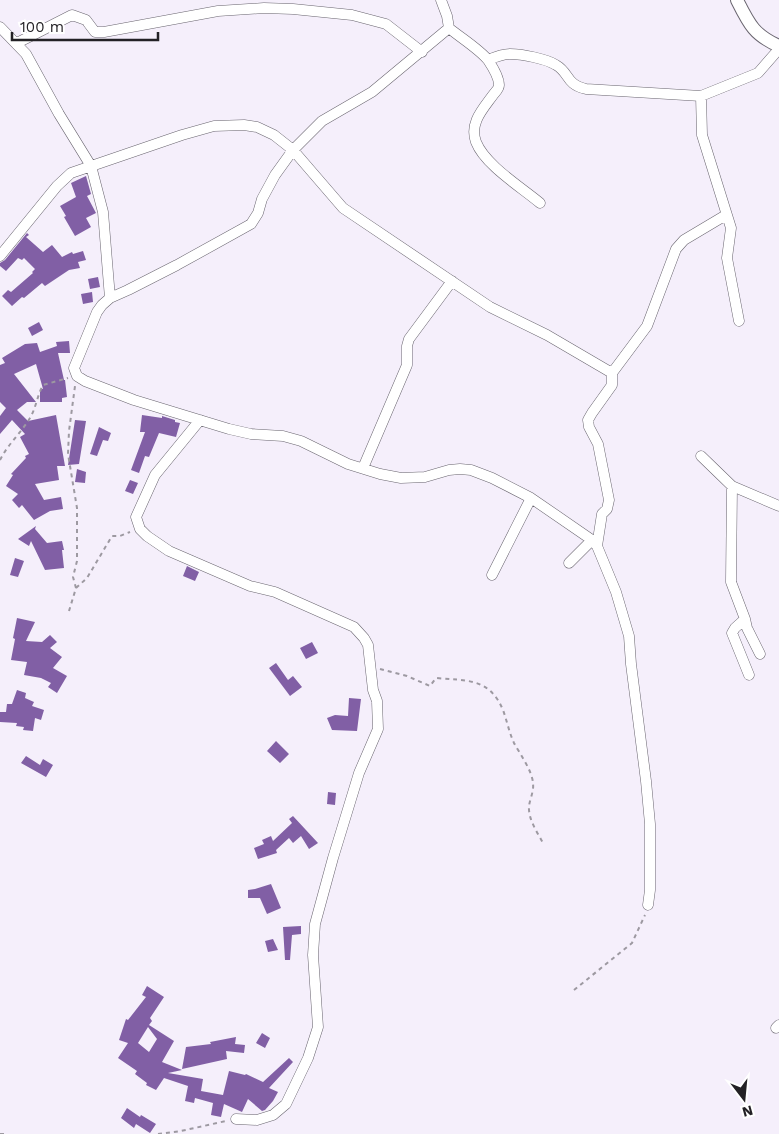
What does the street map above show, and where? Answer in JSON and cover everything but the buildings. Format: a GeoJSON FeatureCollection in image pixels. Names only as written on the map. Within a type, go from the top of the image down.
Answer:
{"type":"FeatureCollection","features":[{"type":"Feature","properties":{"kind":"main road"},"geometry":{"type":"LineString","coordinates":[[737,0],[748,22],[764,39],[779,47]]}},
{"type":"Feature","properties":{"kind":"street"},"geometry":{"type":"LineString","coordinates":[[441,0],[449,28],[488,60],[499,85],[477,118],[474,126],[476,143],[482,153],[494,165],[540,203]]}},
{"type":"Feature","properties":{"kind":"street"},"geometry":{"type":"LineString","coordinates":[[16,43],[72,15],[86,20],[95,32],[104,32],[218,11],[292,4],[352,15],[386,24],[422,52]]}},
{"type":"Feature","properties":{"kind":"street"},"geometry":{"type":"LineString","coordinates":[[0,27],[26,54],[90,166],[103,212],[110,298]]}},
{"type":"Feature","properties":{"kind":"street"},"geometry":{"type":"LineString","coordinates":[[449,28],[372,92],[322,121],[293,150],[275,175],[251,224],[169,269],[110,298],[102,305],[97,312],[74,368],[78,376],[86,381],[134,400],[251,434],[283,436],[301,441],[348,464],[380,474],[401,478],[425,477],[460,469],[471,470],[492,478],[531,498],[595,543],[616,592],[630,636],[631,664],[650,824],[650,890],[648,905]]}},
{"type":"Feature","properties":{"kind":"street"},"geometry":{"type":"LineString","coordinates":[[488,60],[512,54],[546,60],[559,67],[572,84],[586,89],[701,96],[758,73],[779,47]]}},
{"type":"Feature","properties":{"kind":"street"},"geometry":{"type":"LineString","coordinates":[[701,96],[702,135],[731,228],[728,258],[739,321]]}},
{"type":"Feature","properties":{"kind":"street"},"geometry":{"type":"LineString","coordinates":[[0,256],[71,173],[214,126],[244,125],[257,127],[274,135],[293,150],[343,208],[490,306],[547,335],[612,373]]}},
{"type":"Feature","properties":{"kind":"street"},"geometry":{"type":"LineString","coordinates":[[569,563],[595,543],[602,514],[607,509],[609,500],[598,444],[589,427],[588,420],[612,385],[612,373],[647,326],[676,249],[684,240],[726,215]]}},
{"type":"Feature","properties":{"kind":"street"},"geometry":{"type":"LineString","coordinates":[[362,468],[407,365],[409,339],[452,281]]}},
{"type":"Feature","properties":{"kind":"street"},"geometry":{"type":"LineString","coordinates":[[200,420],[155,475],[136,517],[140,529],[169,551],[250,586],[275,592],[354,627],[368,645],[373,690],[377,701],[378,729],[359,773],[315,924],[313,955],[318,1027],[308,1058],[286,1104],[273,1114],[257,1120],[236,1119]]}},
{"type":"Feature","properties":{"kind":"street"},"geometry":{"type":"LineString","coordinates":[[702,456],[732,486],[779,506]]}},
{"type":"Feature","properties":{"kind":"street"},"geometry":{"type":"LineString","coordinates":[[732,486],[731,582],[747,628],[760,654]]}},
{"type":"Feature","properties":{"kind":"street"},"geometry":{"type":"LineString","coordinates":[[492,576],[531,498]]}},
{"type":"Feature","properties":{"kind":"street"},"geometry":{"type":"LineString","coordinates":[[745,619],[735,628],[732,634],[749,675]]}},
{"type":"Feature","properties":{"kind":"path"},"geometry":{"type":"LineString","coordinates":[[0,460],[10,442],[32,416],[44,385],[78,376],[71,414],[68,454],[77,508],[77,560],[73,577],[76,588]]}},
{"type":"Feature","properties":{"kind":"path"},"geometry":{"type":"LineString","coordinates":[[69,611],[76,588],[87,578],[112,536],[120,536],[140,529]]}},
{"type":"Feature","properties":{"kind":"path"},"geometry":{"type":"LineString","coordinates":[[370,666],[407,676],[430,686],[436,678],[466,680],[479,683],[490,692],[502,709],[509,733],[530,771],[533,784],[529,807],[530,817],[544,845]]}},
{"type":"Feature","properties":{"kind":"path"},"geometry":{"type":"LineString","coordinates":[[574,990],[632,943],[648,905]]}},
{"type":"Feature","properties":{"kind":"path"},"geometry":{"type":"LineString","coordinates":[[158,1134],[236,1119]]}},
{"type":"Feature","properties":{"kind":"path"},"geometry":{"type":"LineString","coordinates":[[0,1134],[6,1134]]}}]}
